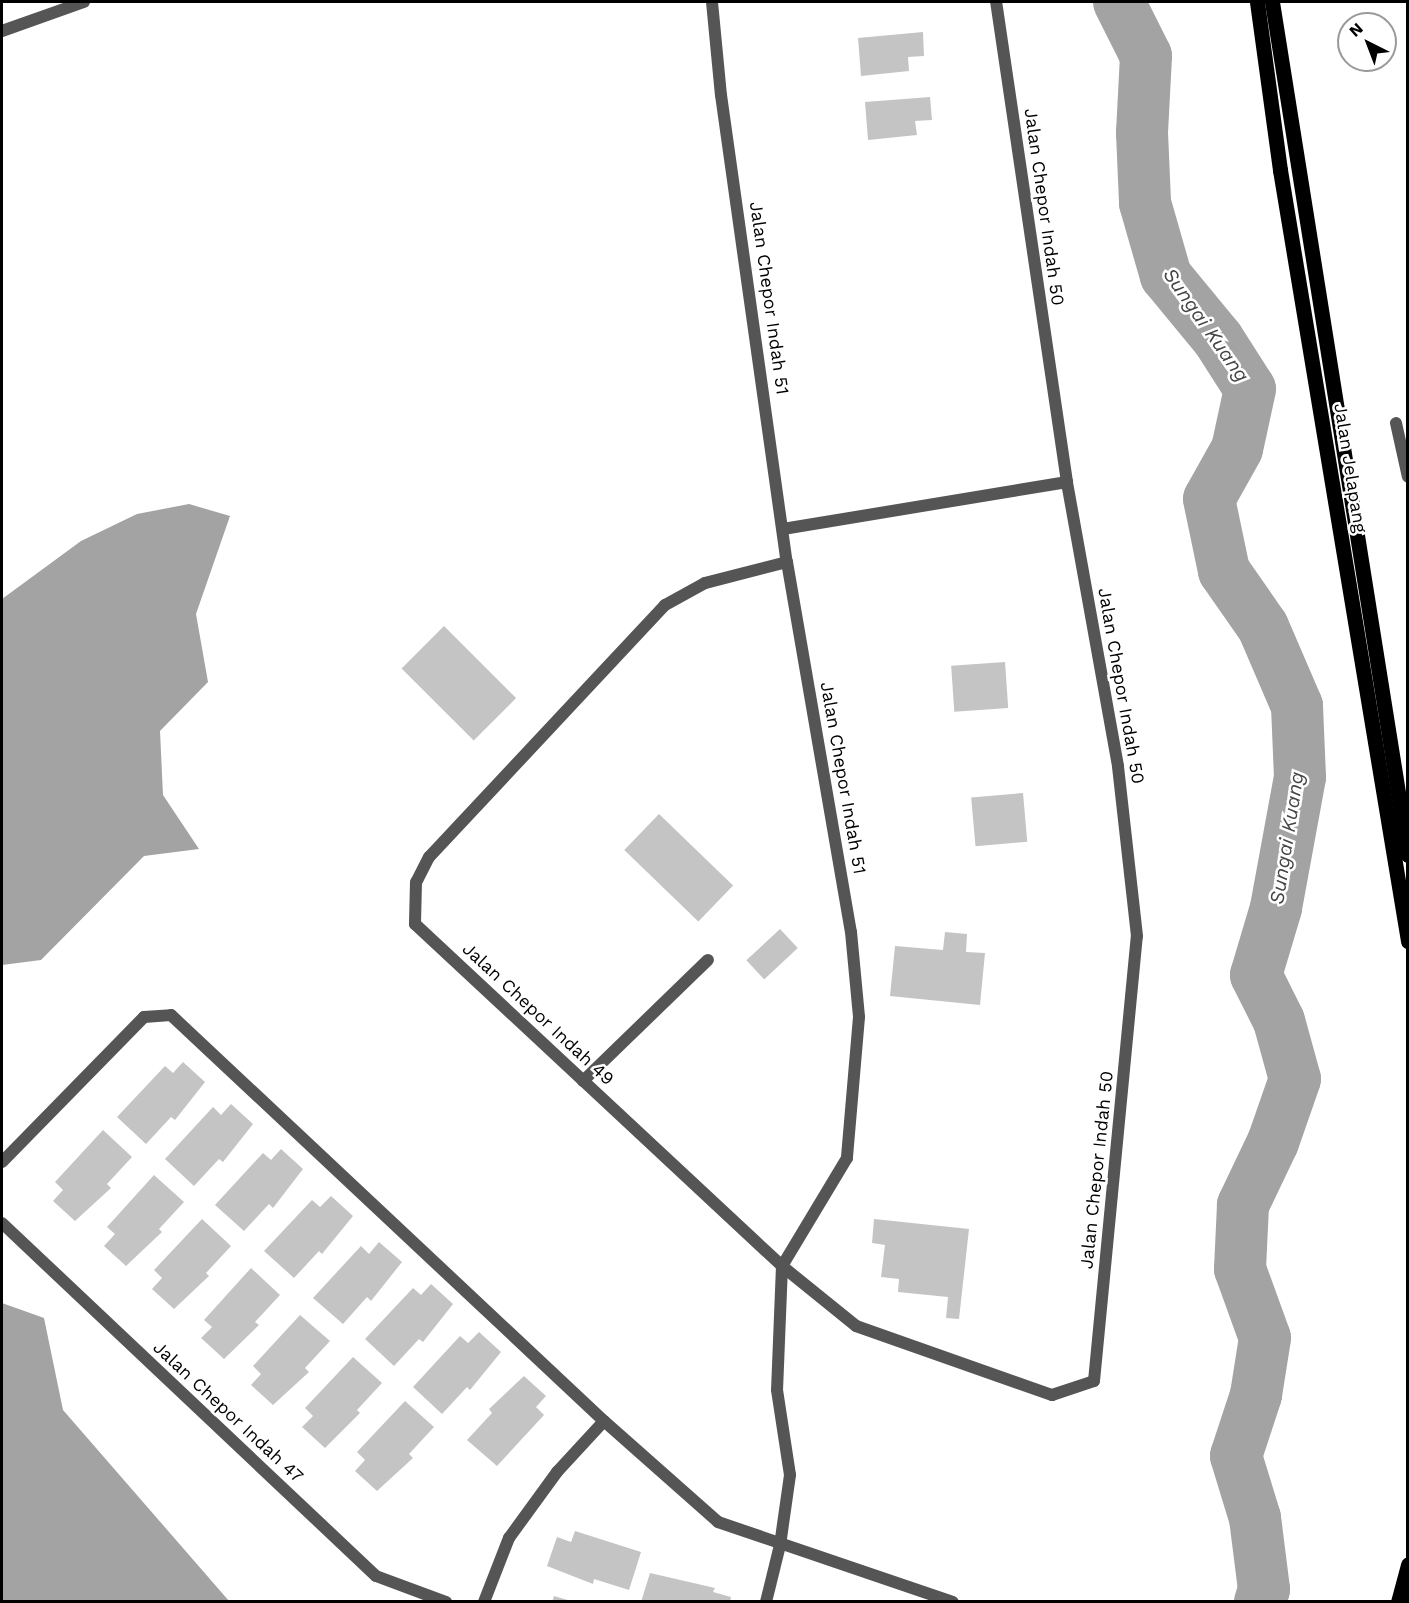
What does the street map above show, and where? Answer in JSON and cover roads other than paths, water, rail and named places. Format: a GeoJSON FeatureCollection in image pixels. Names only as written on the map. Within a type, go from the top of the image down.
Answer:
{"type":"FeatureCollection","features":[{"type":"Feature","properties":{"kind":"main road","name":"Jalan Jelapang"},"geometry":{"type":"LineString","coordinates":[[1257,2],[1280,170],[1407,941]]}},
{"type":"Feature","properties":{"kind":"main road","name":"Jalan Jelapang"},"geometry":{"type":"LineString","coordinates":[[1272,2],[1407,855]]}},
{"type":"Feature","properties":{"kind":"main road"},"geometry":{"type":"LineString","coordinates":[[1398,1602],[1407,1564]]}},
{"type":"Feature","properties":{"kind":"street"},"geometry":{"type":"LineString","coordinates":[[2,31],[84,2]]}},
{"type":"Feature","properties":{"kind":"street","name":"Jalan Chepor Indah 51"},"geometry":{"type":"LineString","coordinates":[[712,2],[722,95],[787,562],[851,932],[859,1017],[847,1158],[782,1266],[777,1390],[790,1475],[780,1545],[766,1602]]}},
{"type":"Feature","properties":{"kind":"street","name":"Jalan Chepor Indah 50"},"geometry":{"type":"LineString","coordinates":[[996,2],[1066,482],[1118,766],[1137,936],[1094,1381]]}},
{"type":"Feature","properties":{"kind":"street"},"geometry":{"type":"LineString","coordinates":[[1396,423],[1407,477]]}},
{"type":"Feature","properties":{"kind":"street"},"geometry":{"type":"LineString","coordinates":[[783,529],[1066,482]]}},
{"type":"Feature","properties":{"kind":"street","name":"Jalan Chepor Indah 49"},"geometry":{"type":"LineString","coordinates":[[787,562],[705,583],[665,605],[429,857],[416,882],[414,924],[782,1266],[856,1326],[1052,1395],[1094,1381]]}},
{"type":"Feature","properties":{"kind":"street"},"geometry":{"type":"LineString","coordinates":[[583,1081],[708,960]]}},
{"type":"Feature","properties":{"kind":"street"},"geometry":{"type":"LineString","coordinates":[[2,1162],[144,1017],[171,1014],[604,1421],[718,1522],[953,1602]]}},
{"type":"Feature","properties":{"kind":"street","name":"Jalan Chepor Indah 47"},"geometry":{"type":"LineString","coordinates":[[2,1223],[376,1576],[446,1602]]}},
{"type":"Feature","properties":{"kind":"street"},"geometry":{"type":"LineString","coordinates":[[484,1602],[509,1538],[557,1472],[604,1421]]}},
{"type":"Feature","properties":{"kind":"waterway","name":"Sungai Kuang"},"geometry":{"type":"LineString","coordinates":[[1119,2],[1146,56],[1142,133],[1145,203],[1166,276],[1218,339],[1250,389],[1237,449],[1209,499],[1224,571],[1263,627],[1297,706],[1300,777],[1276,908],[1256,975],[1279,1021],[1295,1079],[1273,1142],[1243,1205],[1240,1269],[1265,1338],[1256,1395],[1236,1456],[1255,1518],[1264,1589],[1260,1602]]}}]}
